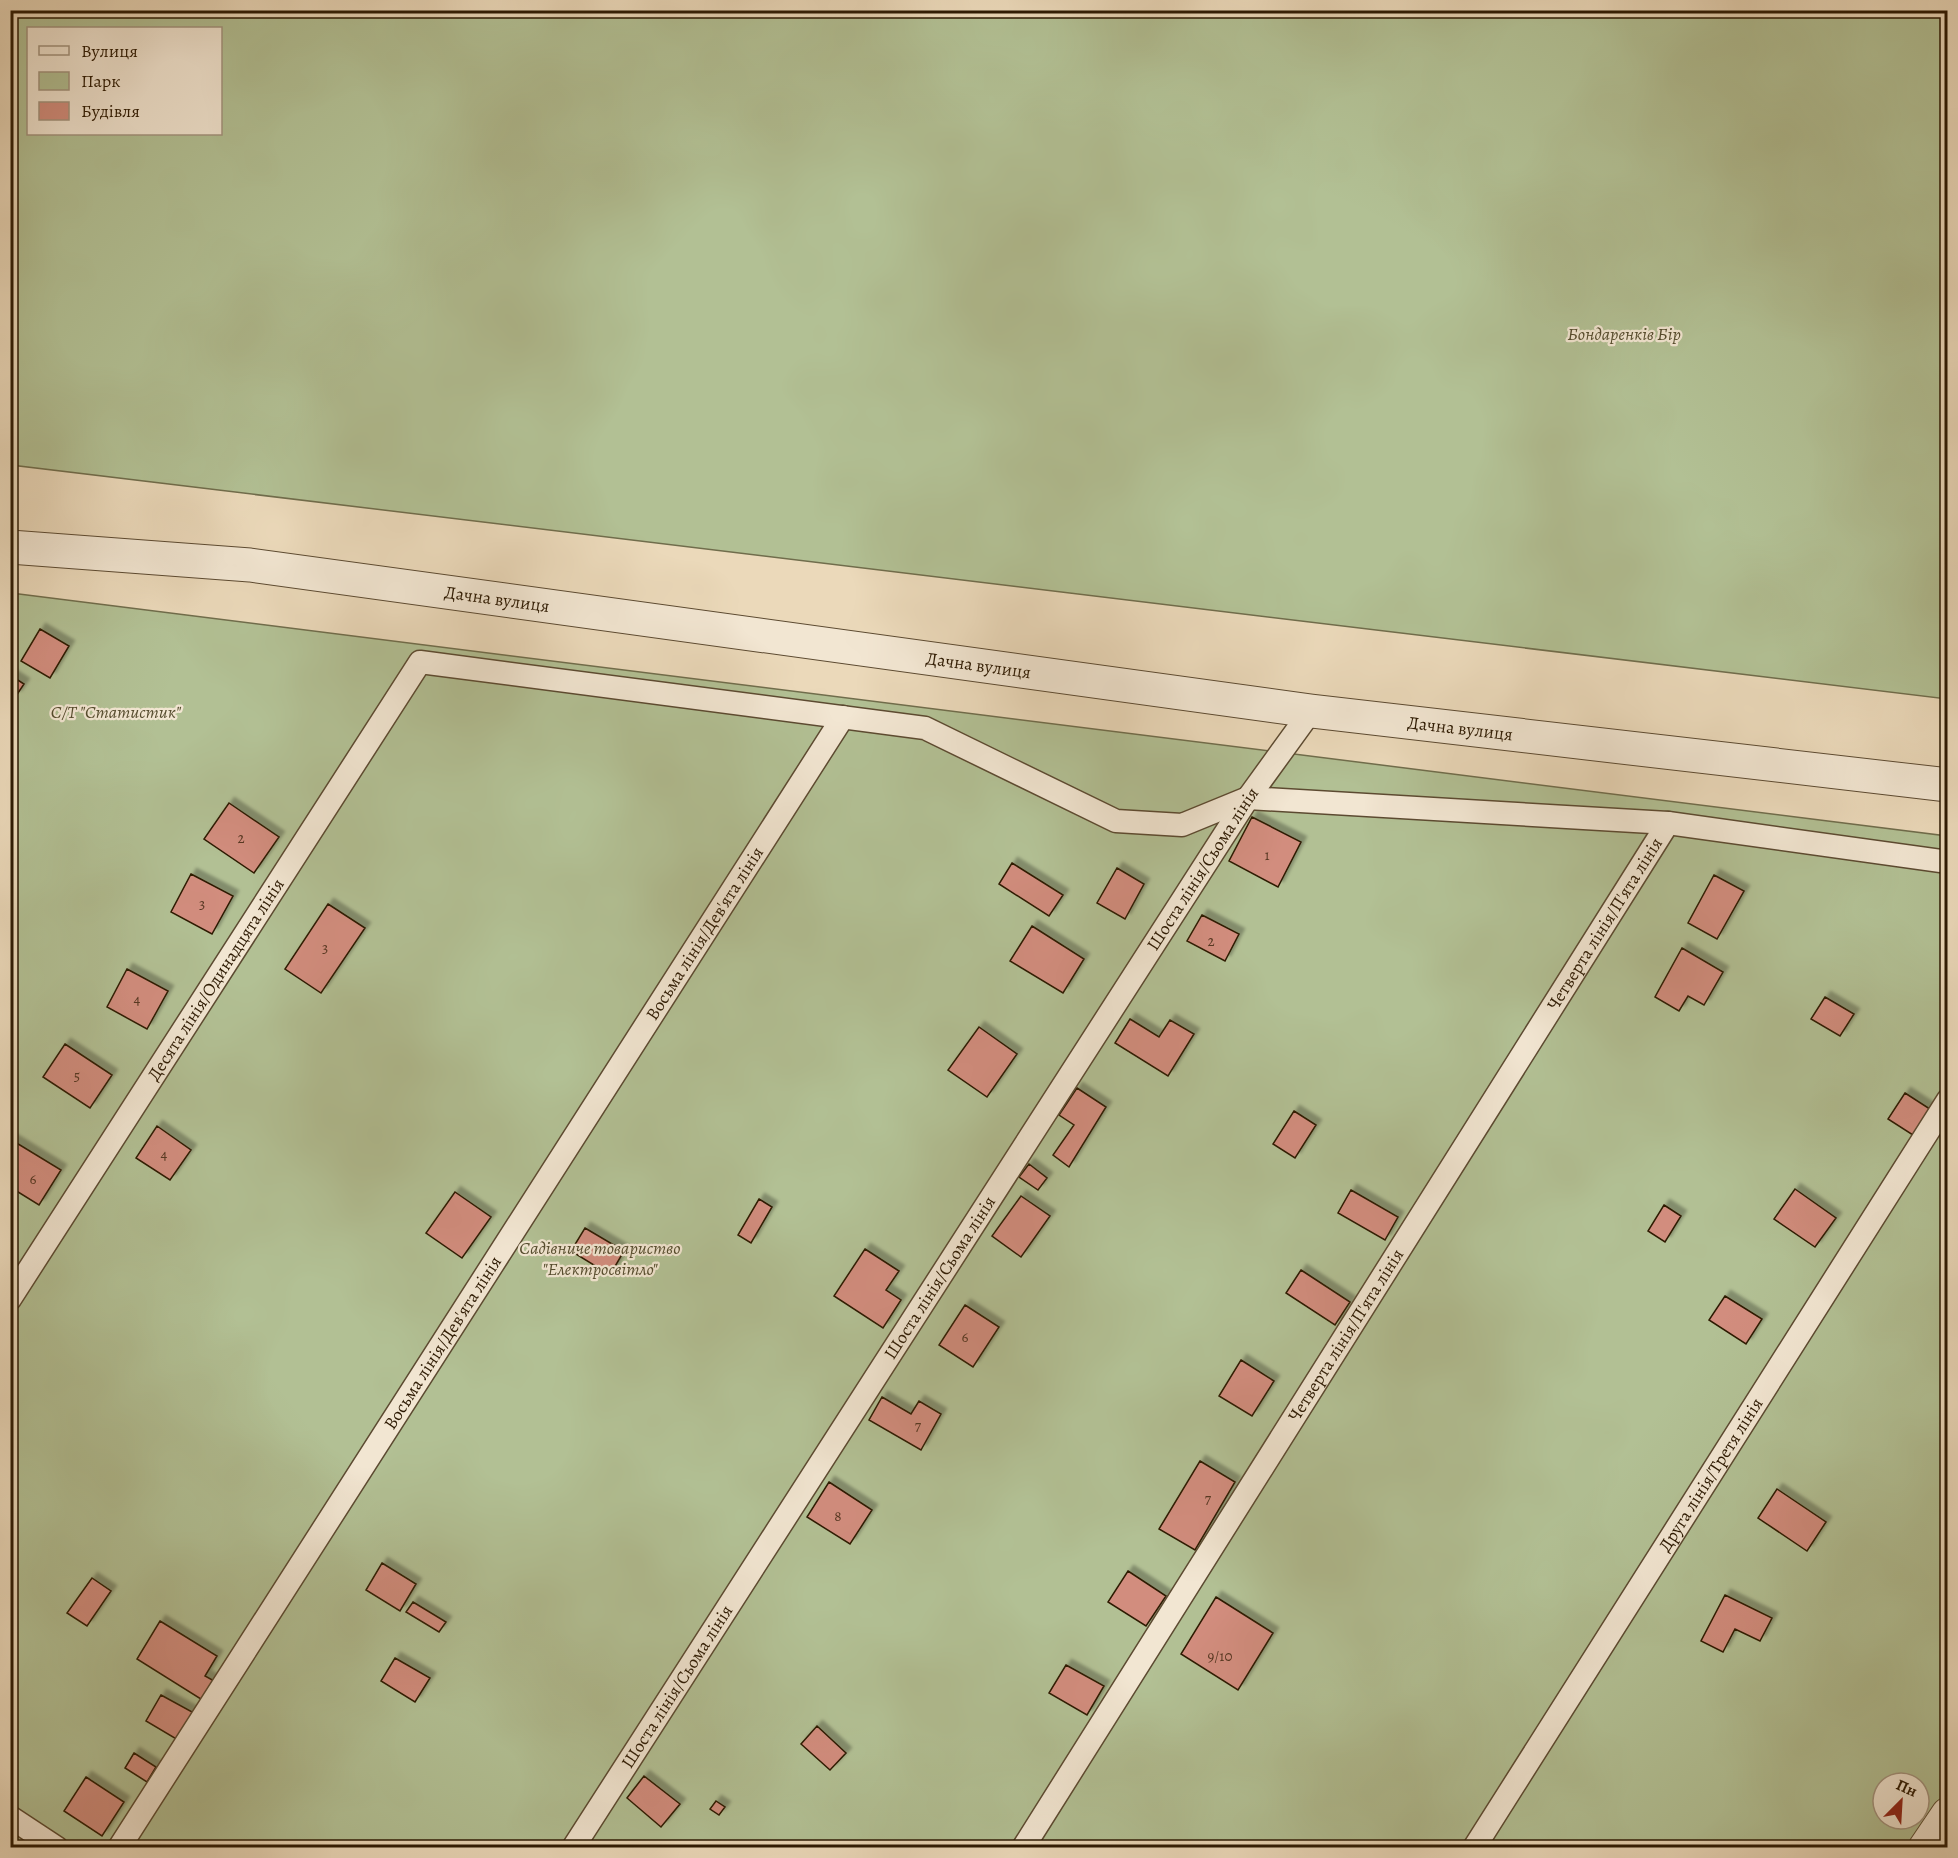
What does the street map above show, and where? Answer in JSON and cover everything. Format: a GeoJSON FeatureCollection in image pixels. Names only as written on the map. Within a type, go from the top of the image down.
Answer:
{"type":"FeatureCollection","features":[{"type":"Feature","properties":{"kind":"street","name":"Дачна вулиця"},"geometry":{"type":"LineString","coordinates":[[10,547],[250,565],[1311,711],[1947,785]]}},
{"type":"Feature","properties":{"kind":"street"},"geometry":{"type":"LineString","coordinates":[[1925,1848],[1947,1815]]}},
{"type":"Feature","properties":{"kind":"lane","name":"Десята лінія/Одинадцята лінія"},"geometry":{"type":"LineString","coordinates":[[10,1299],[420,662],[843,717]]}},
{"type":"Feature","properties":{"kind":"lane","name":"Шоста лінія/Сьома лінія"},"geometry":{"type":"LineString","coordinates":[[573,1848],[1248,798],[1311,711]]}},
{"type":"Feature","properties":{"kind":"lane"},"geometry":{"type":"LineString","coordinates":[[843,717],[926,728],[1116,821],[1182,825],[1248,798],[1668,823],[1947,862]]}},
{"type":"Feature","properties":{"kind":"lane","name":"Восьма лінія/Дев'ята лінія"},"geometry":{"type":"LineString","coordinates":[[119,1848],[843,717]]}},
{"type":"Feature","properties":{"kind":"lane","name":"Четверта лінія/П'ята лінія"},"geometry":{"type":"LineString","coordinates":[[1023,1848],[1668,823]]}},
{"type":"Feature","properties":{"kind":"lane","name":"Друга лінія/Третя лінія"},"geometry":{"type":"LineString","coordinates":[[1474,1848],[1947,1100]]}},
{"type":"Feature","properties":{"kind":"lane"},"geometry":{"type":"LineString","coordinates":[[10,1817],[57,1848]]}},
{"type":"Feature","properties":{"kind":"green space","name":"Бондаренків Бір"},"geometry":{"type":"Polygon","coordinates":[[[11,10],[1947,11],[1947,699],[11,465],[11,10]]]}},
{"type":"Feature","properties":{"kind":"green space","name":"Садівниче товариство \"Електросвітло\""},"geometry":{"type":"Polygon","coordinates":[[[11,593],[1947,836],[1947,1847],[11,1848],[11,593]]]}},
{"type":"Feature","properties":{"kind":"building"},"geometry":{"type":"Polygon","coordinates":[[[40,629],[69,646],[50,678],[21,661],[40,629]]]}},
{"type":"Feature","properties":{"kind":"building"},"geometry":{"type":"Polygon","coordinates":[[[10,675],[24,684],[16,696],[10,693],[10,675]]]}},
{"type":"Feature","properties":{"kind":"building"},"geometry":{"type":"Polygon","coordinates":[[[229,803],[279,837],[254,873],[204,839],[229,803]]]}},
{"type":"Feature","properties":{"kind":"building"},"geometry":{"type":"Polygon","coordinates":[[[1252,817],[1301,842],[1278,887],[1229,861],[1252,817]]]}},
{"type":"Feature","properties":{"kind":"building"},"geometry":{"type":"Polygon","coordinates":[[[1012,863],[1063,895],[1049,916],[999,884],[1012,863]]]}},
{"type":"Feature","properties":{"kind":"building"},"geometry":{"type":"Polygon","coordinates":[[[1117,868],[1144,884],[1125,919],[1097,903],[1117,868]]]}},
{"type":"Feature","properties":{"kind":"building"},"geometry":{"type":"Polygon","coordinates":[[[191,874],[233,896],[212,934],[171,912],[191,874]]]}},
{"type":"Feature","properties":{"kind":"building"},"geometry":{"type":"Polygon","coordinates":[[[1714,875],[1744,891],[1717,939],[1688,923],[1714,875]]]}},
{"type":"Feature","properties":{"kind":"building"},"geometry":{"type":"Polygon","coordinates":[[[328,904],[365,928],[321,993],[285,969],[328,904]]]}},
{"type":"Feature","properties":{"kind":"building"},"geometry":{"type":"Polygon","coordinates":[[[1202,915],[1239,934],[1225,961],[1187,941],[1202,915]]]}},
{"type":"Feature","properties":{"kind":"building"},"geometry":{"type":"Polygon","coordinates":[[[1032,926],[1084,959],[1063,993],[1010,961],[1032,926]]]}},
{"type":"Feature","properties":{"kind":"building"},"geometry":{"type":"Polygon","coordinates":[[[1682,948],[1723,972],[1704,1005],[1688,996],[1679,1011],[1655,997],[1682,948]]]}},
{"type":"Feature","properties":{"kind":"building"},"geometry":{"type":"Polygon","coordinates":[[[127,969],[168,991],[147,1029],[107,1007],[127,969]]]}},
{"type":"Feature","properties":{"kind":"building"},"geometry":{"type":"Polygon","coordinates":[[[1825,997],[1854,1014],[1840,1036],[1811,1019],[1825,997]]]}},
{"type":"Feature","properties":{"kind":"building"},"geometry":{"type":"Polygon","coordinates":[[[1130,1019],[1159,1037],[1170,1020],[1194,1034],[1168,1076],[1115,1043],[1130,1019]]]}},
{"type":"Feature","properties":{"kind":"building"},"geometry":{"type":"Polygon","coordinates":[[[979,1027],[1017,1054],[987,1097],[948,1070],[979,1027]]]}},
{"type":"Feature","properties":{"kind":"building"},"geometry":{"type":"Polygon","coordinates":[[[65,1044],[112,1075],[90,1108],[43,1077],[65,1044]]]}},
{"type":"Feature","properties":{"kind":"building"},"geometry":{"type":"Polygon","coordinates":[[[1077,1088],[1106,1107],[1069,1167],[1053,1155],[1074,1125],[1059,1115],[1077,1088]]]}},
{"type":"Feature","properties":{"kind":"building"},"geometry":{"type":"Polygon","coordinates":[[[1905,1093],[1933,1111],[1916,1137],[1888,1119],[1905,1093]]]}},
{"type":"Feature","properties":{"kind":"building"},"geometry":{"type":"Polygon","coordinates":[[[1294,1111],[1316,1125],[1295,1158],[1273,1144],[1294,1111]]]}},
{"type":"Feature","properties":{"kind":"building"},"geometry":{"type":"Polygon","coordinates":[[[157,1126],[191,1150],[170,1180],[136,1158],[157,1126]]]}},
{"type":"Feature","properties":{"kind":"building"},"geometry":{"type":"Polygon","coordinates":[[[10,1139],[61,1170],[39,1205],[10,1187],[10,1139]]]}},
{"type":"Feature","properties":{"kind":"building"},"geometry":{"type":"Polygon","coordinates":[[[1029,1164],[1047,1178],[1038,1190],[1019,1177],[1029,1164]]]}},
{"type":"Feature","properties":{"kind":"building"},"geometry":{"type":"Polygon","coordinates":[[[1795,1189],[1836,1218],[1815,1247],[1774,1219],[1795,1189]]]}},
{"type":"Feature","properties":{"kind":"building"},"geometry":{"type":"Polygon","coordinates":[[[1351,1190],[1398,1217],[1385,1240],[1338,1213],[1351,1190]]]}},
{"type":"Feature","properties":{"kind":"building"},"geometry":{"type":"Polygon","coordinates":[[[455,1192],[491,1217],[462,1258],[426,1233],[455,1192]]]}},
{"type":"Feature","properties":{"kind":"building"},"geometry":{"type":"Polygon","coordinates":[[[1021,1196],[1050,1216],[1021,1257],[992,1236],[1021,1196]]]}},
{"type":"Feature","properties":{"kind":"building"},"geometry":{"type":"Polygon","coordinates":[[[759,1199],[772,1207],[751,1243],[738,1235],[759,1199]]]}},
{"type":"Feature","properties":{"kind":"building"},"geometry":{"type":"Polygon","coordinates":[[[1664,1205],[1681,1216],[1665,1242],[1648,1231],[1664,1205]]]}},
{"type":"Feature","properties":{"kind":"building"},"geometry":{"type":"Polygon","coordinates":[[[585,1228],[624,1251],[610,1275],[571,1251],[585,1228]]]}},
{"type":"Feature","properties":{"kind":"building"},"geometry":{"type":"Polygon","coordinates":[[[865,1249],[899,1271],[886,1290],[901,1300],[883,1328],[834,1296],[865,1249]]]}},
{"type":"Feature","properties":{"kind":"building"},"geometry":{"type":"Polygon","coordinates":[[[1301,1270],[1350,1302],[1335,1325],[1286,1293],[1301,1270]]]}},
{"type":"Feature","properties":{"kind":"building"},"geometry":{"type":"Polygon","coordinates":[[[1725,1296],[1762,1319],[1746,1344],[1709,1320],[1725,1296]]]}},
{"type":"Feature","properties":{"kind":"building"},"geometry":{"type":"Polygon","coordinates":[[[965,1305],[999,1327],[973,1367],[939,1345],[965,1305]]]}},
{"type":"Feature","properties":{"kind":"building"},"geometry":{"type":"Polygon","coordinates":[[[1241,1360],[1274,1381],[1252,1416],[1219,1396],[1241,1360]]]}},
{"type":"Feature","properties":{"kind":"building"},"geometry":{"type":"Polygon","coordinates":[[[882,1397],[911,1414],[919,1401],[941,1414],[921,1450],[869,1420],[882,1397]]]}},
{"type":"Feature","properties":{"kind":"building"},"geometry":{"type":"Polygon","coordinates":[[[1200,1461],[1235,1482],[1195,1550],[1159,1529],[1200,1461]]]}},
{"type":"Feature","properties":{"kind":"building"},"geometry":{"type":"Polygon","coordinates":[[[829,1482],[872,1510],[850,1544],[807,1517],[829,1482]]]}},
{"type":"Feature","properties":{"kind":"building"},"geometry":{"type":"Polygon","coordinates":[[[1777,1489],[1826,1522],[1807,1551],[1758,1518],[1777,1489]]]}},
{"type":"Feature","properties":{"kind":"building"},"geometry":{"type":"Polygon","coordinates":[[[382,1563],[416,1584],[400,1611],[366,1590],[382,1563]]]}},
{"type":"Feature","properties":{"kind":"building"},"geometry":{"type":"Polygon","coordinates":[[[1128,1571],[1166,1596],[1146,1626],[1108,1602],[1128,1571]]]}},
{"type":"Feature","properties":{"kind":"building"},"geometry":{"type":"Polygon","coordinates":[[[92,1578],[111,1591],[87,1626],[67,1613],[92,1578]]]}},
{"type":"Feature","properties":{"kind":"building"},"geometry":{"type":"Polygon","coordinates":[[[1725,1595],[1772,1618],[1760,1641],[1735,1629],[1723,1652],[1701,1641],[1725,1595]]]}},
{"type":"Feature","properties":{"kind":"building"},"geometry":{"type":"Polygon","coordinates":[[[1216,1597],[1273,1633],[1238,1690],[1181,1654],[1216,1597]]]}},
{"type":"Feature","properties":{"kind":"building"},"geometry":{"type":"Polygon","coordinates":[[[413,1602],[446,1622],[439,1632],[406,1612],[413,1602]]]}},
{"type":"Feature","properties":{"kind":"building"},"geometry":{"type":"Polygon","coordinates":[[[160,1621],[217,1656],[205,1676],[216,1682],[204,1701],[137,1659],[160,1621]]]}},
{"type":"Feature","properties":{"kind":"building"},"geometry":{"type":"Polygon","coordinates":[[[395,1658],[430,1678],[415,1702],[381,1681],[395,1658]]]}},
{"type":"Feature","properties":{"kind":"building"},"geometry":{"type":"Polygon","coordinates":[[[1066,1665],[1104,1686],[1087,1715],[1049,1693],[1066,1665]]]}},
{"type":"Feature","properties":{"kind":"building"},"geometry":{"type":"Polygon","coordinates":[[[161,1695],[194,1713],[178,1740],[146,1721],[161,1695]]]}},
{"type":"Feature","properties":{"kind":"building"},"geometry":{"type":"Polygon","coordinates":[[[817,1726],[846,1753],[830,1770],[801,1744],[817,1726]]]}},
{"type":"Feature","properties":{"kind":"building"},"geometry":{"type":"Polygon","coordinates":[[[134,1753],[156,1767],[147,1782],[125,1768],[134,1753]]]}},
{"type":"Feature","properties":{"kind":"building"},"geometry":{"type":"Polygon","coordinates":[[[644,1776],[680,1804],[661,1827],[627,1798],[644,1776]]]}},
{"type":"Feature","properties":{"kind":"building"},"geometry":{"type":"Polygon","coordinates":[[[86,1777],[124,1802],[102,1836],[64,1811],[86,1777]]]}},
{"type":"Feature","properties":{"kind":"building"},"geometry":{"type":"Polygon","coordinates":[[[716,1801],[725,1807],[719,1815],[710,1809],[716,1801]]]}},
{"type":"Feature","properties":{"kind":"park label","name":"С/Т \"Статистик\""},"geometry":{"type":"Point","coordinates":[116,712]}}]}
